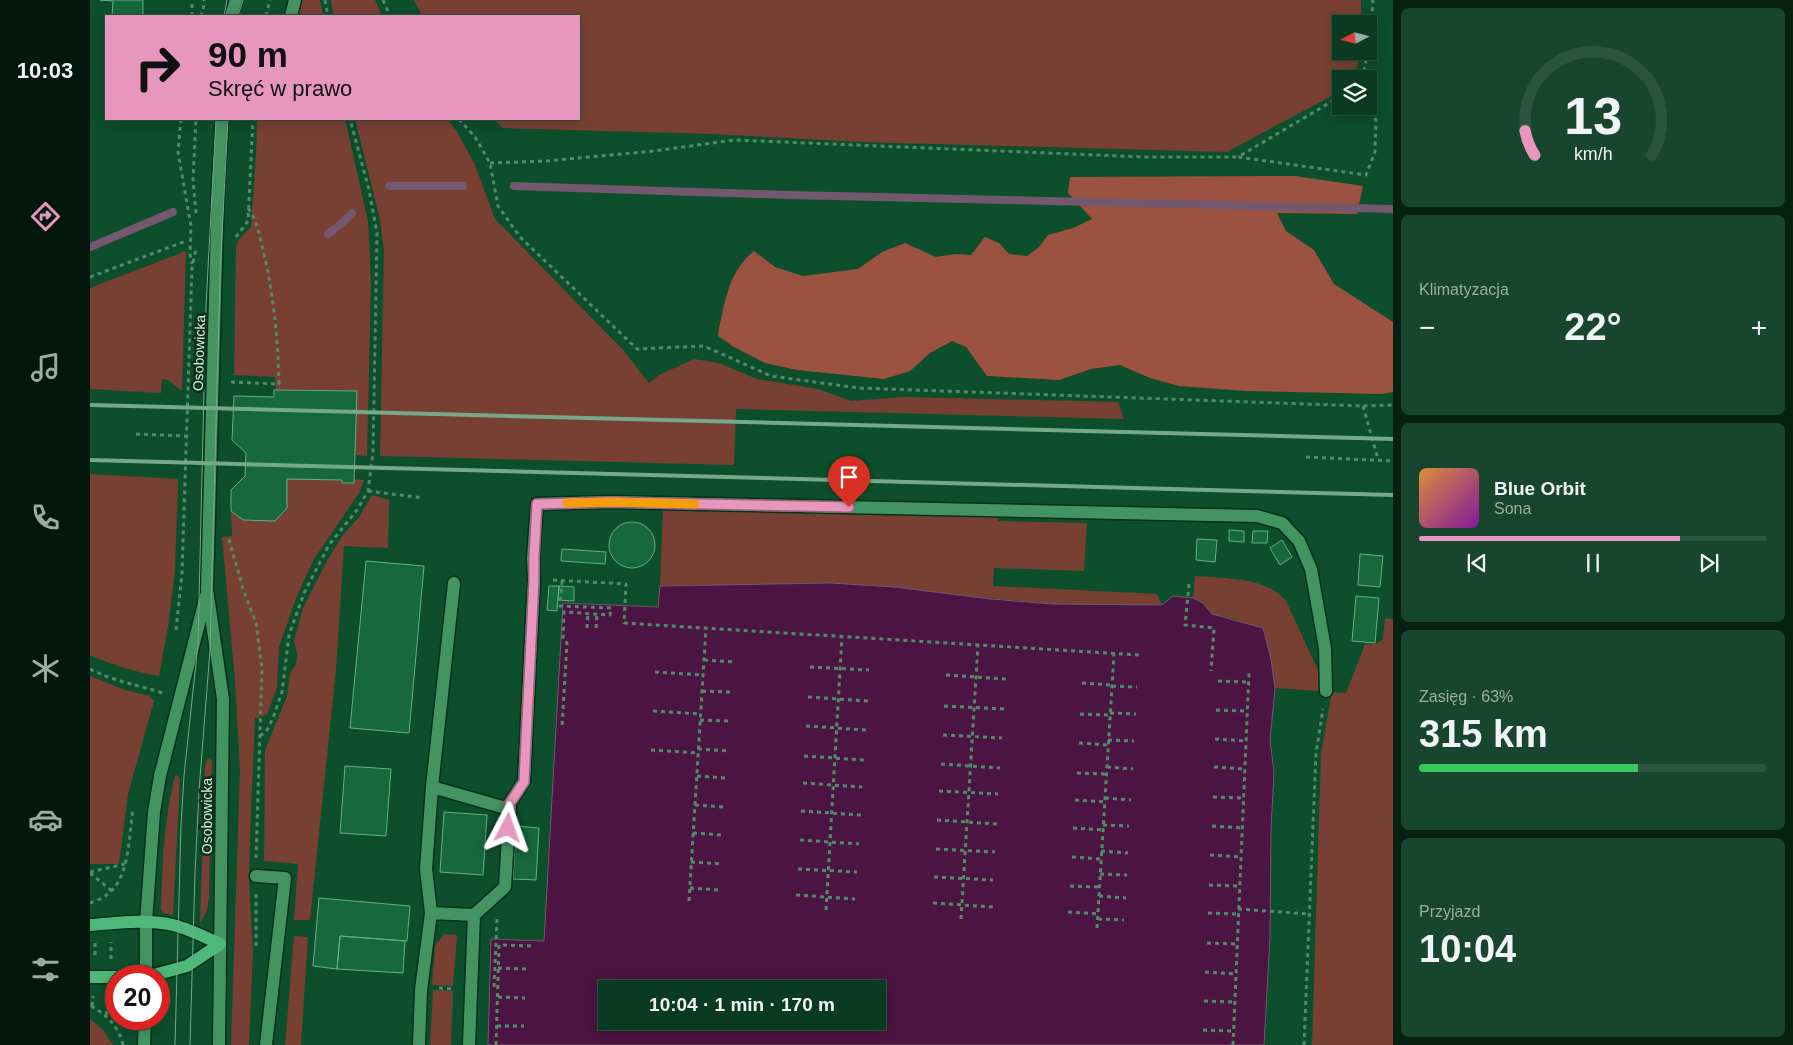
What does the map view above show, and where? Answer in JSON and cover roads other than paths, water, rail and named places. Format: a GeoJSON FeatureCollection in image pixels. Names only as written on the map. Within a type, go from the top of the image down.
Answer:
{"type":"FeatureCollection","features":[{"type":"Feature","properties":{"kind":"main road"},"geometry":{"type":"LineString","coordinates":[[92,931],[109,922],[146,922],[174,925],[220,944]]}},
{"type":"Feature","properties":{"kind":"main road"},"geometry":{"type":"LineString","coordinates":[[170,970],[187,966],[220,944]]}},
{"type":"Feature","properties":{"kind":"main road"},"geometry":{"type":"LineString","coordinates":[[90,977],[105,977]]}},
{"type":"Feature","properties":{"kind":"street"},"geometry":{"type":"LineString","coordinates":[[229,0],[229,15]]}},
{"type":"Feature","properties":{"kind":"street"},"geometry":{"type":"LineString","coordinates":[[229,15],[236,0]]}},
{"type":"Feature","properties":{"kind":"street"},"geometry":{"type":"LineString","coordinates":[[291,15],[296,0]]}},
{"type":"Feature","properties":{"kind":"street","name":"Osobowicka"},"geometry":{"type":"LineString","coordinates":[[219,1045],[223,700],[207,589],[218,189],[222,120]]}},
{"type":"Feature","properties":{"kind":"street"},"geometry":{"type":"LineString","coordinates":[[431,913],[474,915],[505,888],[510,803],[524,782],[537,504],[610,502],[1257,516],[1282,523],[1298,541],[1311,569],[1325,648],[1326,692]]}},
{"type":"Feature","properties":{"kind":"street"},"geometry":{"type":"LineString","coordinates":[[419,1045],[421,986],[431,913],[426,869],[432,787],[454,583]]}},
{"type":"Feature","properties":{"kind":"street","name":"Osobowicka"},"geometry":{"type":"LineString","coordinates":[[148,965],[146,922],[154,812],[160,776],[207,589]]}},
{"type":"Feature","properties":{"kind":"street"},"geometry":{"type":"LineString","coordinates":[[432,787],[509,809]]}},
{"type":"Feature","properties":{"kind":"street"},"geometry":{"type":"LineString","coordinates":[[256,876],[285,878],[266,1045]]}},
{"type":"Feature","properties":{"kind":"street"},"geometry":{"type":"LineString","coordinates":[[469,1045],[474,915]]}},
{"type":"Feature","properties":{"kind":"street"},"geometry":{"type":"LineString","coordinates":[[144,1045],[145,1030]]}},
{"type":"Feature","properties":{"kind":"waterway"},"geometry":{"type":"LineString","coordinates":[[389,186],[463,186]]}},
{"type":"Feature","properties":{"kind":"waterway"},"geometry":{"type":"LineString","coordinates":[[514,186],[790,195],[1393,209]]}},
{"type":"Feature","properties":{"kind":"waterway"},"geometry":{"type":"LineString","coordinates":[[90,247],[173,212]]}},
{"type":"Feature","properties":{"kind":"waterway"},"geometry":{"type":"LineString","coordinates":[[328,234],[352,213]]}},
{"type":"Feature","properties":{"kind":"tram line"},"geometry":{"type":"LineString","coordinates":[[224,15],[227,0]]}},
{"type":"Feature","properties":{"kind":"tram line"},"geometry":{"type":"LineString","coordinates":[[238,15],[243,0]]}},
{"type":"Feature","properties":{"kind":"tram line"},"geometry":{"type":"LineString","coordinates":[[175,1045],[181,825],[184,776],[198,644],[206,306],[216,120]]}},
{"type":"Feature","properties":{"kind":"tram line"},"geometry":{"type":"LineString","coordinates":[[190,1045],[199,791],[210,650],[220,273],[228,120]]}},
{"type":"Feature","properties":{"kind":"railway"},"geometry":{"type":"LineString","coordinates":[[90,405],[1393,439]]}},
{"type":"Feature","properties":{"kind":"railway"},"geometry":{"type":"LineString","coordinates":[[90,460],[1393,495]]}}]}
